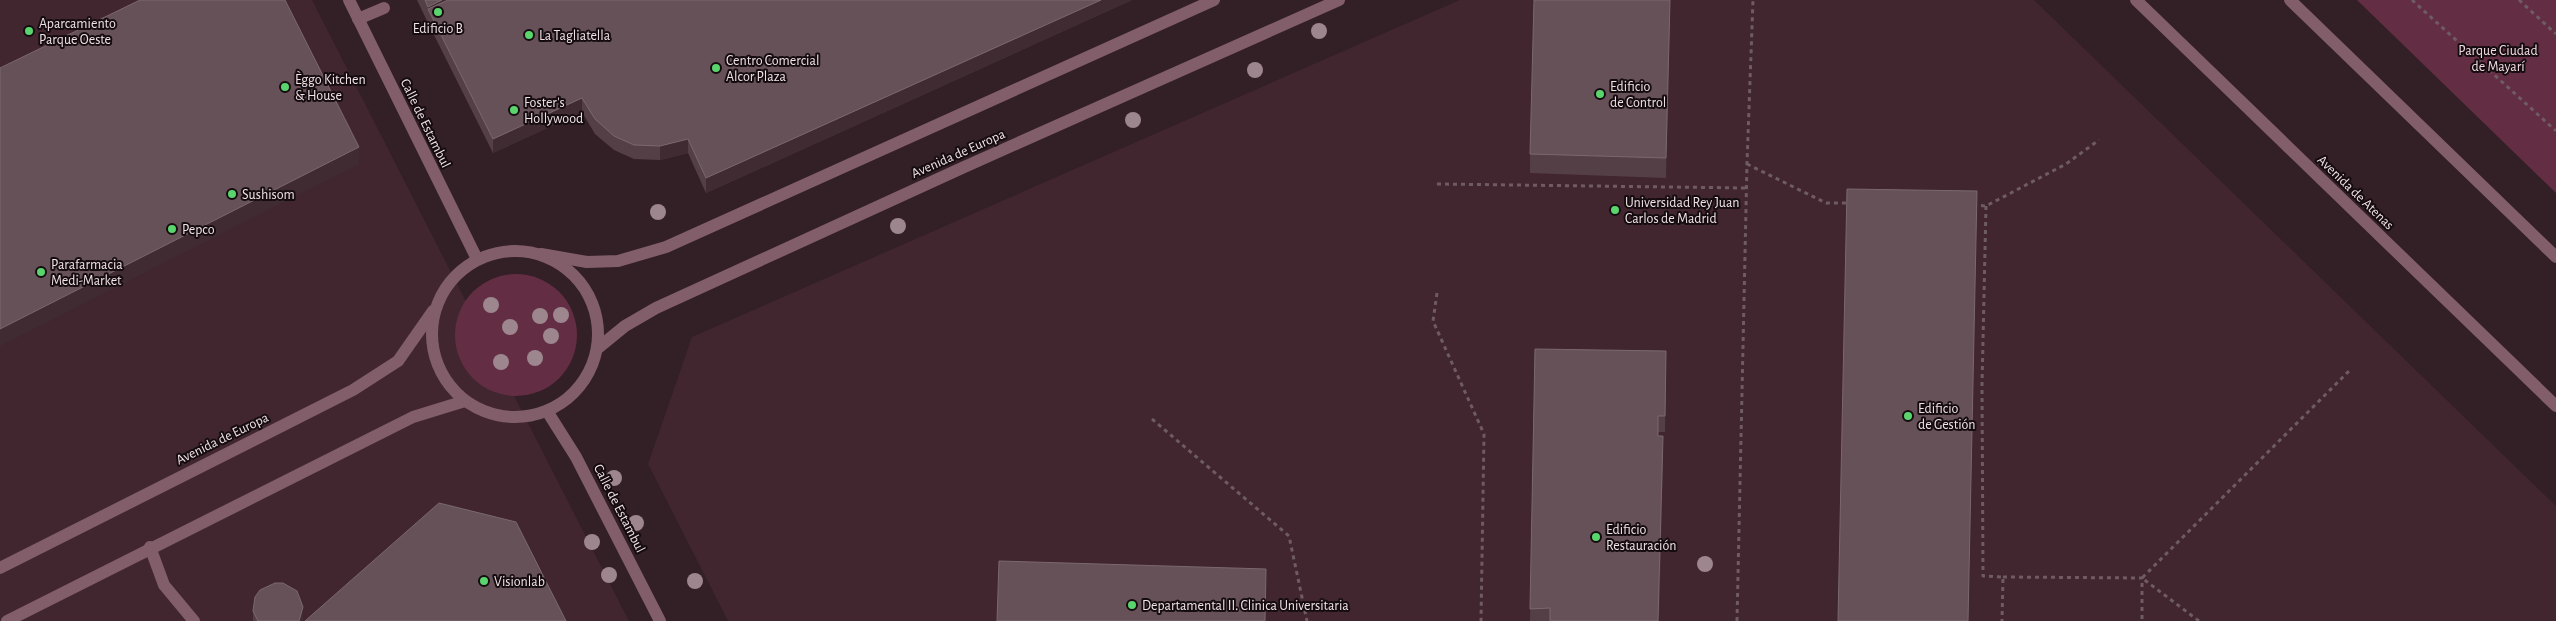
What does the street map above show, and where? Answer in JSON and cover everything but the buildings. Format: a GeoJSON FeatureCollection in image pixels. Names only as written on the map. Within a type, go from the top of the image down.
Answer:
{"type":"FeatureCollection","features":[{"type":"Feature","properties":{"kind":"street","name":"Calle de Estambul"},"geometry":{"type":"LineString","coordinates":[[349,0],[477,259]]}},
{"type":"Feature","properties":{"kind":"street"},"geometry":{"type":"LineString","coordinates":[[541,254],[563,265],[580,281],[592,301],[599,324],[598,348],[588,374],[571,396],[547,411],[519,417],[491,414],[465,401],[447,383],[435,360],[431,334],[435,309],[444,289],[458,272],[477,259],[498,252],[512,250],[541,254],[588,262],[618,260],[666,247],[1214,0]]}},
{"type":"Feature","properties":{"kind":"street","name":"Avenida de Europa"},"geometry":{"type":"LineString","coordinates":[[598,348],[625,326],[656,308],[962,168],[1339,0]]}},
{"type":"Feature","properties":{"kind":"street","name":"Avenida de Atenas"},"geometry":{"type":"LineString","coordinates":[[2136,0],[2556,406]]}},
{"type":"Feature","properties":{"kind":"street"},"geometry":{"type":"LineString","coordinates":[[2290,0],[2556,257]]}},
{"type":"Feature","properties":{"kind":"street"},"geometry":{"type":"LineString","coordinates":[[358,19],[384,8]]}},
{"type":"Feature","properties":{"kind":"street","name":"Avenida de Europa"},"geometry":{"type":"LineString","coordinates":[[0,568],[353,390],[398,361],[435,309]]}},
{"type":"Feature","properties":{"kind":"street"},"geometry":{"type":"LineString","coordinates":[[7,621],[150,547],[413,417],[465,401]]}},
{"type":"Feature","properties":{"kind":"street","name":"Calle de Estambul"},"geometry":{"type":"LineString","coordinates":[[547,411],[576,457],[660,621]]}},
{"type":"Feature","properties":{"kind":"street"},"geometry":{"type":"LineString","coordinates":[[150,547],[164,585],[193,621]]}},
{"type":"Feature","properties":{"kind":"path"},"geometry":{"type":"LineString","coordinates":[[1737,621],[1746,188],[1753,0]]}},
{"type":"Feature","properties":{"kind":"path"},"geometry":{"type":"LineString","coordinates":[[2412,0],[2556,131]]}},
{"type":"Feature","properties":{"kind":"path"},"geometry":{"type":"LineString","coordinates":[[2519,0],[2556,34]]}},
{"type":"Feature","properties":{"kind":"path"},"geometry":{"type":"LineString","coordinates":[[1967,205],[1986,206],[2066,164],[2099,140]]}},
{"type":"Feature","properties":{"kind":"path"},"geometry":{"type":"LineString","coordinates":[[1747,163],[1826,203],[1854,203]]}},
{"type":"Feature","properties":{"kind":"path"},"geometry":{"type":"LineString","coordinates":[[1437,184],[1746,188]]}},
{"type":"Feature","properties":{"kind":"path"},"geometry":{"type":"LineString","coordinates":[[1986,206],[1982,384],[1982,576],[2142,578],[2199,621]]}},
{"type":"Feature","properties":{"kind":"path"},"geometry":{"type":"LineString","coordinates":[[1437,293],[1432,321],[1484,434],[1481,621]]}},
{"type":"Feature","properties":{"kind":"path"},"geometry":{"type":"LineString","coordinates":[[2142,621],[2142,578],[2349,371]]}},
{"type":"Feature","properties":{"kind":"path"},"geometry":{"type":"LineString","coordinates":[[1152,419],[1289,536],[1307,621]]}},
{"type":"Feature","properties":{"kind":"path"},"geometry":{"type":"LineString","coordinates":[[2002,621],[2004,577]]}},
{"type":"Feature","properties":{"kind":"shaded area"},"geometry":{"type":"Polygon","coordinates":[[[0,0],[312,0],[629,621],[0,621],[0,0]]]}},
{"type":"Feature","properties":{"kind":"shaded area","name":"Universidad Rey Juan Carlos de Madrid"},"geometry":{"type":"Polygon","coordinates":[[[1460,0],[2034,0],[2556,506],[2556,621],[728,621],[648,464],[692,337],[1460,0]]]}},
{"type":"Feature","properties":{"kind":"green space","name":"Parque Ciudad de Mayarí"},"geometry":{"type":"Polygon","coordinates":[[[2357,0],[2556,0],[2556,193],[2357,0]]]}},
{"type":"Feature","properties":{"kind":"green space"},"geometry":{"type":"Polygon","coordinates":[[[516,274],[540,278],[559,292],[573,311],[577,335],[573,359],[559,378],[540,392],[516,396],[492,392],[473,378],[459,359],[455,335],[459,311],[473,292],[492,278],[516,274]]]}},
{"type":"Feature","properties":{"kind":"place","name":"Edificio B"},"geometry":{"type":"Point","coordinates":[438,12]}},
{"type":"Feature","properties":{"kind":"place","name":"Aparcamiento Parque Oeste"},"geometry":{"type":"Point","coordinates":[29,31]}},
{"type":"Feature","properties":{"kind":"place","name":"La Tagliatella"},"geometry":{"type":"Point","coordinates":[529,35]}},
{"type":"Feature","properties":{"kind":"place","name":"Centro Comercial Alcor Plaza"},"geometry":{"type":"Point","coordinates":[716,68]}},
{"type":"Feature","properties":{"kind":"place","name":"Èggo Kitchen & House"},"geometry":{"type":"Point","coordinates":[285,87]}},
{"type":"Feature","properties":{"kind":"place","name":"Edificio de Control"},"geometry":{"type":"Point","coordinates":[1600,94]}},
{"type":"Feature","properties":{"kind":"place","name":"Foster's Hollywood"},"geometry":{"type":"Point","coordinates":[514,110]}},
{"type":"Feature","properties":{"kind":"place","name":"Sushisom"},"geometry":{"type":"Point","coordinates":[232,194]}},
{"type":"Feature","properties":{"kind":"place","name":"Universidad Rey Juan Carlos de Madrid"},"geometry":{"type":"Point","coordinates":[1615,210]}},
{"type":"Feature","properties":{"kind":"place","name":"Pepco"},"geometry":{"type":"Point","coordinates":[172,229]}},
{"type":"Feature","properties":{"kind":"place","name":"Parafarmacia Medi-Market"},"geometry":{"type":"Point","coordinates":[41,272]}},
{"type":"Feature","properties":{"kind":"place","name":"Edificio de Gestión"},"geometry":{"type":"Point","coordinates":[1908,416]}},
{"type":"Feature","properties":{"kind":"place","name":"Edificio Restauración"},"geometry":{"type":"Point","coordinates":[1596,537]}},
{"type":"Feature","properties":{"kind":"place","name":"Visionlab"},"geometry":{"type":"Point","coordinates":[484,581]}},
{"type":"Feature","properties":{"kind":"place","name":"Departamental II. Clinica Universitaria"},"geometry":{"type":"Point","coordinates":[1132,605]}}]}
